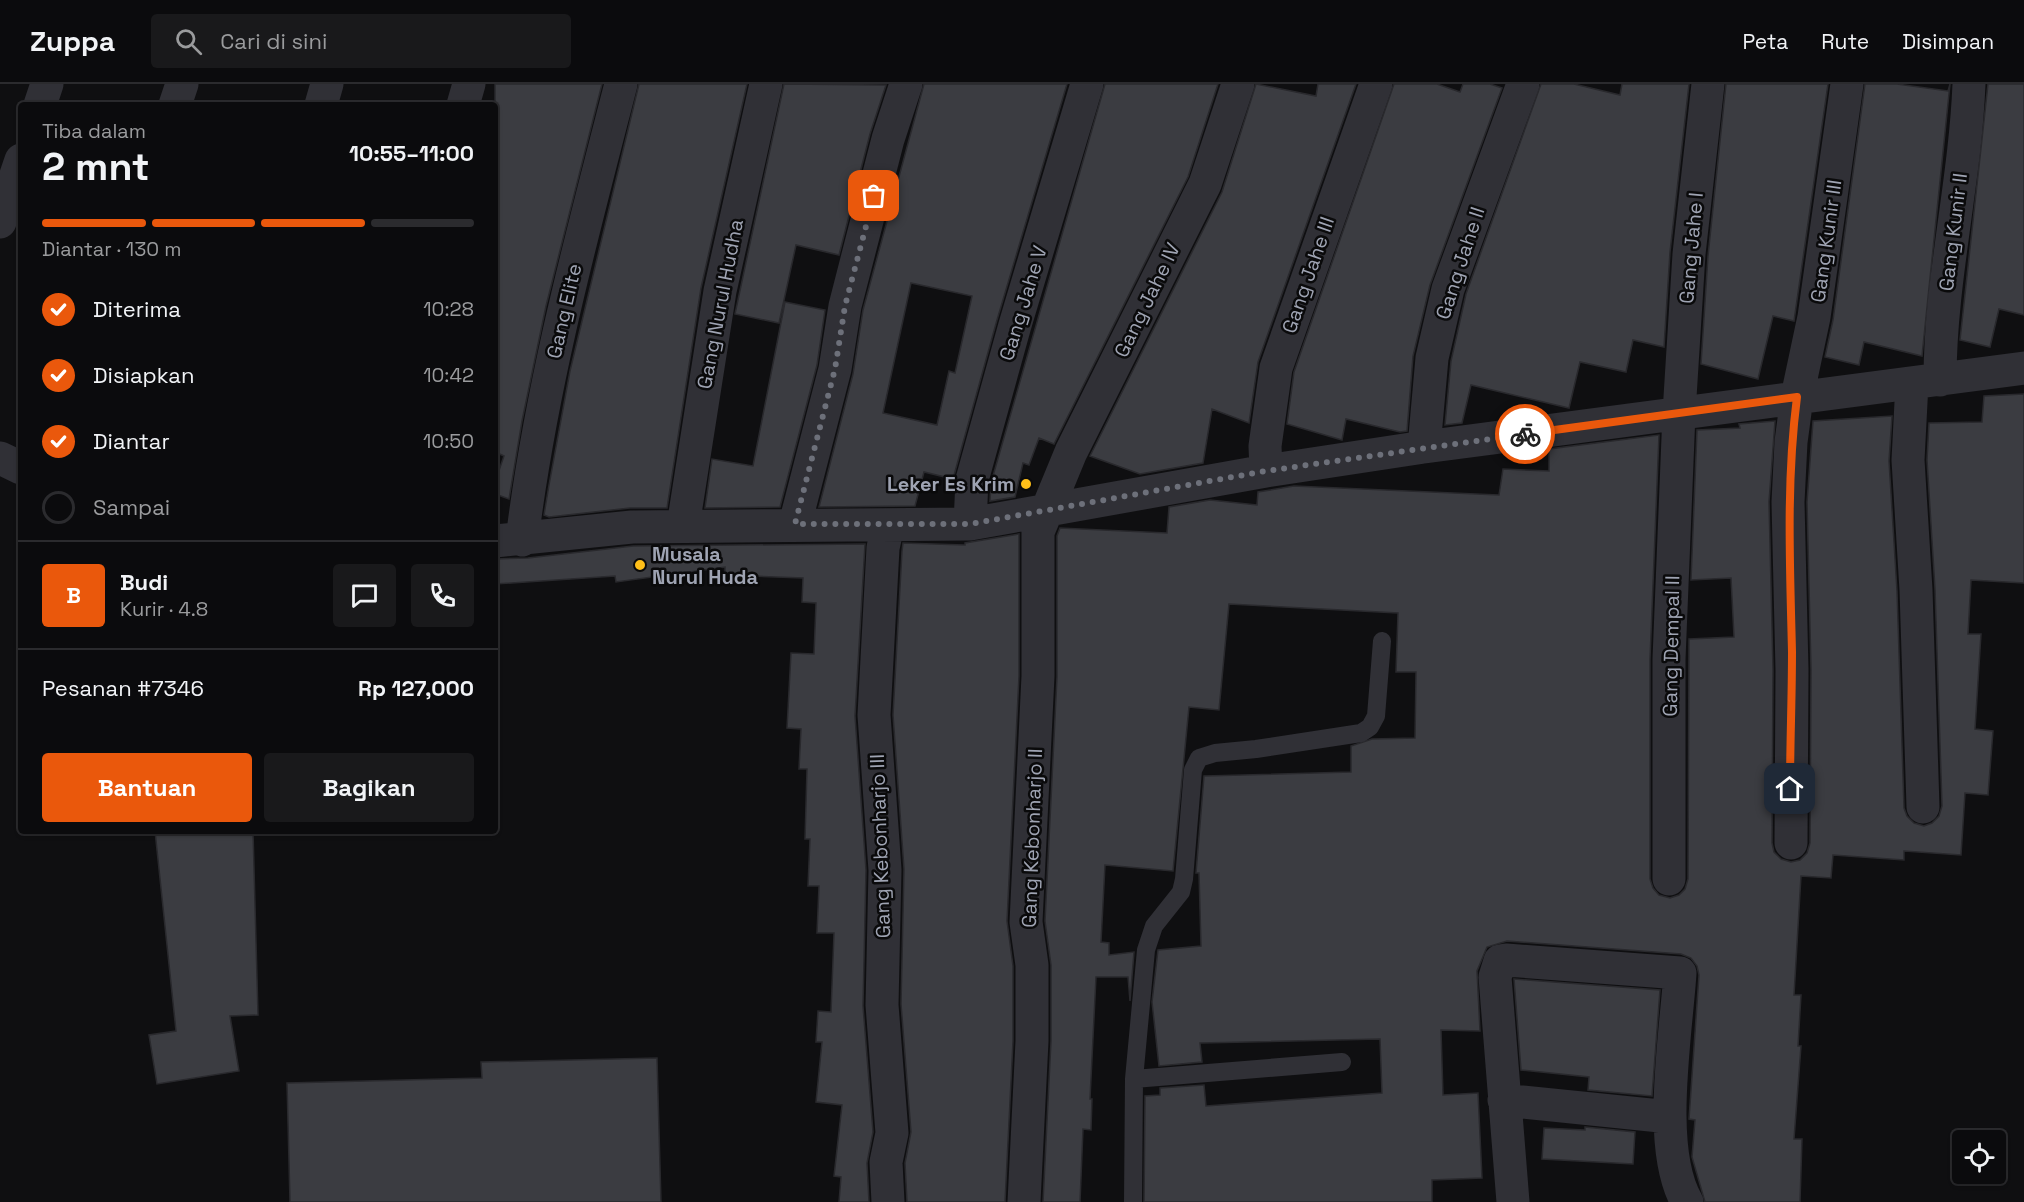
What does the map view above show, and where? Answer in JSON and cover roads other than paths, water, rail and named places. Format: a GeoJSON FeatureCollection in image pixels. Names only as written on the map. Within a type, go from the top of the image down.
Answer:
{"type":"FeatureCollection","features":[{"type":"Feature","properties":{"kind":"street"},"geometry":{"type":"LineString","coordinates":[[41,102],[47,84]]}},
{"type":"Feature","properties":{"kind":"street"},"geometry":{"type":"LineString","coordinates":[[176,102],[182,84]]}},
{"type":"Feature","properties":{"kind":"street"},"geometry":{"type":"LineString","coordinates":[[322,102],[327,84]]}},
{"type":"Feature","properties":{"kind":"street"},"geometry":{"type":"LineString","coordinates":[[464,102],[469,84]]}},
{"type":"Feature","properties":{"kind":"street","name":"Gang Elite"},"geometry":{"type":"LineString","coordinates":[[508,541],[530,473],[559,324],[621,84]]}},
{"type":"Feature","properties":{"kind":"street","name":"Gang Nurul Hudha"},"geometry":{"type":"LineString","coordinates":[[682,526],[720,291],[765,84]]}},
{"type":"Feature","properties":{"kind":"street"},"geometry":{"type":"LineString","coordinates":[[795,524],[835,369],[845,306],[888,139],[906,84]]}},
{"type":"Feature","properties":{"kind":"street","name":"Gang Jahe V"},"geometry":{"type":"LineString","coordinates":[[970,524],[972,480],[1015,325],[1087,84]]}},
{"type":"Feature","properties":{"kind":"street","name":"Gang Jahe IV"},"geometry":{"type":"LineString","coordinates":[[1047,512],[1071,452],[1205,184],[1238,84]]}},
{"type":"Feature","properties":{"kind":"street","name":"Gang Jahe III"},"geometry":{"type":"LineString","coordinates":[[1266,471],[1265,446],[1276,368],[1376,84]]}},
{"type":"Feature","properties":{"kind":"street","name":"Gang Jahe II"},"geometry":{"type":"LineString","coordinates":[[1424,447],[1432,357],[1448,289],[1522,84]]}},
{"type":"Feature","properties":{"kind":"street","name":"Gang Jahe I"},"geometry":{"type":"LineString","coordinates":[[1679,413],[1689,254],[1707,84]]}},
{"type":"Feature","properties":{"kind":"street","name":"Gang Kunir III"},"geometry":{"type":"LineString","coordinates":[[1791,843],[1792,670],[1788,502],[1791,442],[1797,397],[1814,317],[1847,84]]}},
{"type":"Feature","properties":{"kind":"street","name":"Gang Kunir II"},"geometry":{"type":"LineString","coordinates":[[1923,807],[1916,590],[1908,460],[1926,382],[1940,336],[1965,136],[1969,84]]}},
{"type":"Feature","properties":{"kind":"street"},"geometry":{"type":"LineString","coordinates":[[0,222],[18,169]]}},
{"type":"Feature","properties":{"kind":"street"},"geometry":{"type":"LineString","coordinates":[[508,541],[632,527],[970,524],[1266,471],[1424,447],[2024,368]]}},
{"type":"Feature","properties":{"kind":"street","name":"Gang Dempal II"},"geometry":{"type":"LineString","coordinates":[[1669,879],[1669,659],[1679,413]]}},
{"type":"Feature","properties":{"kind":"street"},"geometry":{"type":"LineString","coordinates":[[0,458],[18,467]]}},
{"type":"Feature","properties":{"kind":"street","name":"Gang Kebonharjo II"},"geometry":{"type":"LineString","coordinates":[[1024,1202],[1032,1041],[1032,965],[1026,921],[1038,676],[1038,532],[1047,512]]}},
{"type":"Feature","properties":{"kind":"street","name":"Gang Kebonharjo III"},"geometry":{"type":"LineString","coordinates":[[888,525],[883,548],[874,715],[885,870],[882,1005],[891,1133],[886,1162],[888,1202]]}},
{"type":"Feature","properties":{"kind":"street"},"geometry":{"type":"LineString","coordinates":[[1513,1202],[1495,978],[1500,961],[1680,973],[1670,1117],[1675,1173],[1678,1187],[1687,1202]]}},
{"type":"Feature","properties":{"kind":"street"},"geometry":{"type":"LineString","coordinates":[[1504,1100],[1670,1117]]}},
{"type":"Feature","properties":{"kind":"lane"},"geometry":{"type":"LineString","coordinates":[[1132,1202],[1134,1079],[1146,950],[1154,926],[1181,892],[1184,879],[1192,770],[1198,758],[1215,753],[1361,733],[1370,727],[1376,716],[1382,641]]}},
{"type":"Feature","properties":{"kind":"lane"},"geometry":{"type":"LineString","coordinates":[[1134,1079],[1342,1062]]}},
{"type":"Feature","properties":{"kind":"place","name":"Leker Es Krim"},"geometry":{"type":"Point","coordinates":[1026,484]}},
{"type":"Feature","properties":{"kind":"place","name":"Musala Nurul Huda"},"geometry":{"type":"Point","coordinates":[640,565]}}]}
